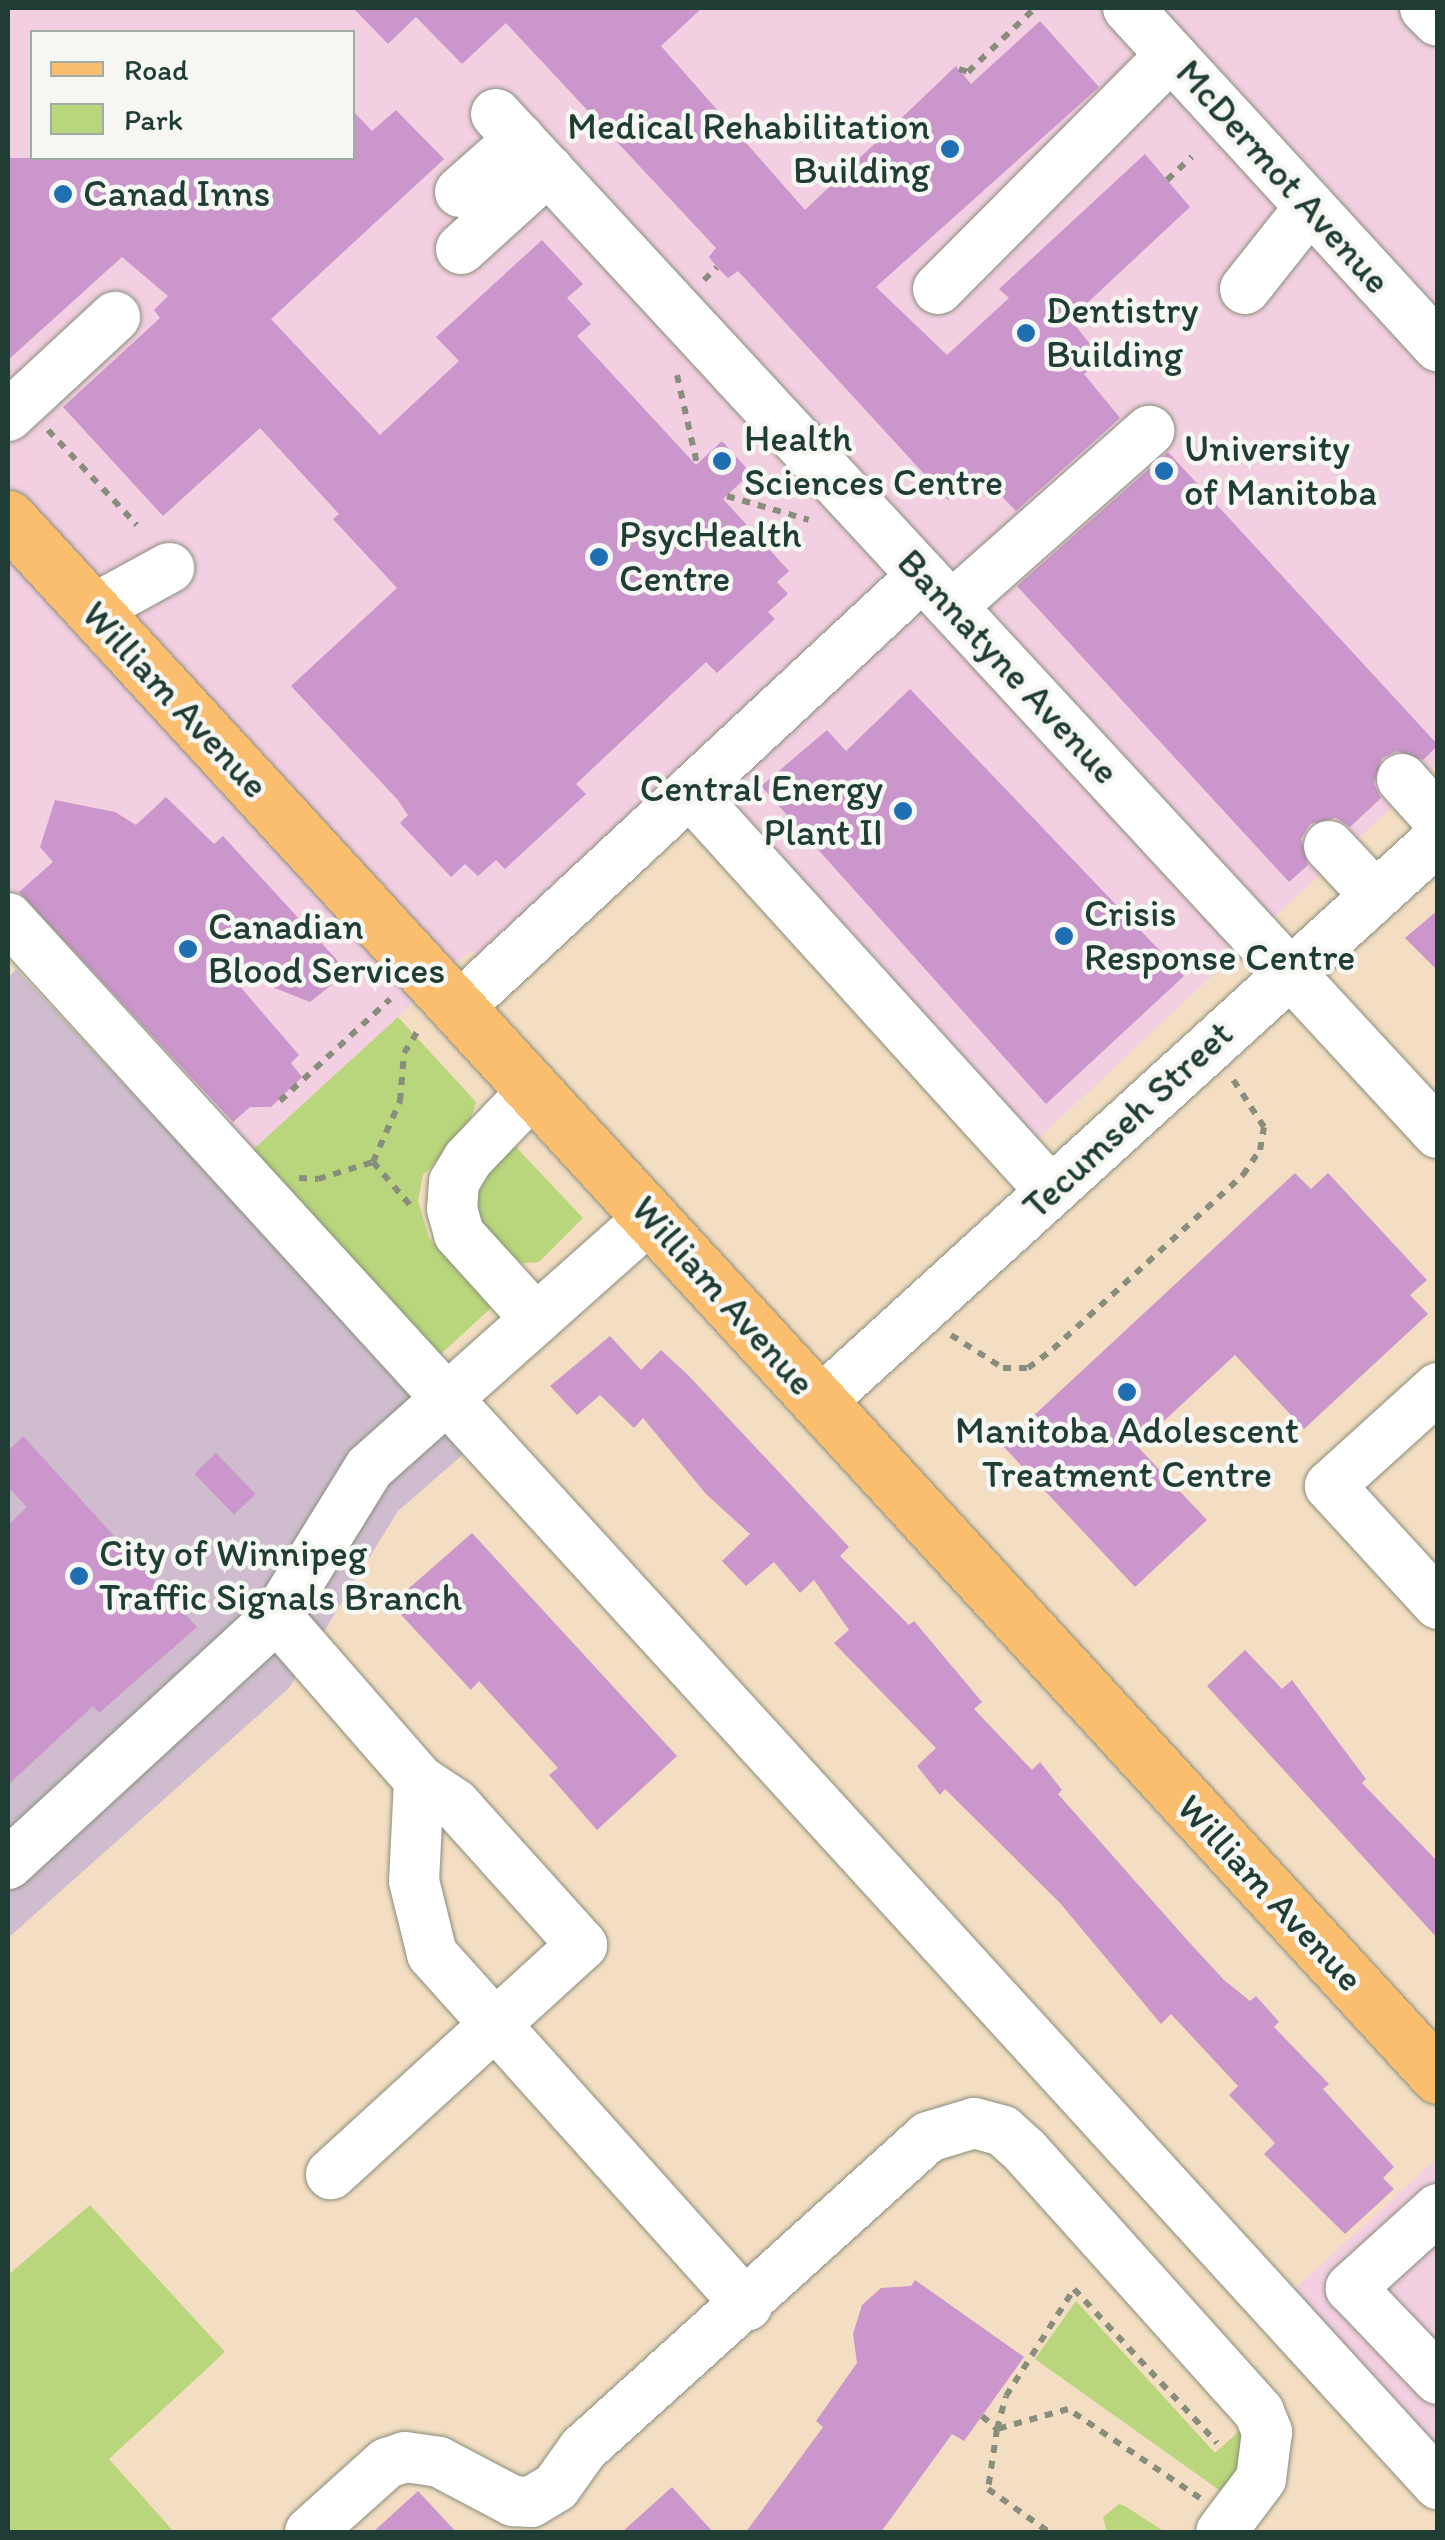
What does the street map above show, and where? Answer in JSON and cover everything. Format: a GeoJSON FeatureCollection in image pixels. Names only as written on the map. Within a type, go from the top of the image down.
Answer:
{"type":"FeatureCollection","features":[{"type":"Feature","properties":{"kind":"main road","name":"William Avenue"},"geometry":{"type":"LineString","coordinates":[[8,518],[92,610],[438,1019],[534,1091],[1438,2076]]}},
{"type":"Feature","properties":{"kind":"street","name":"McDermot Avenue"},"geometry":{"type":"LineString","coordinates":[[1128,8],[1438,346]]}},
{"type":"Feature","properties":{"kind":"street"},"geometry":{"type":"LineString","coordinates":[[1425,8],[1438,21]]}},
{"type":"Feature","properties":{"kind":"street"},"geometry":{"type":"LineString","coordinates":[[938,289],[1171,55]]}},
{"type":"Feature","properties":{"kind":"street"},"geometry":{"type":"LineString","coordinates":[[460,192],[521,141]]}},
{"type":"Feature","properties":{"kind":"street"},"geometry":{"type":"LineString","coordinates":[[461,250],[521,141]]}},
{"type":"Feature","properties":{"kind":"street","name":"Bannatyne Avenue"},"geometry":{"type":"LineString","coordinates":[[521,141],[1438,1133]]}},
{"type":"Feature","properties":{"kind":"street"},"geometry":{"type":"LineString","coordinates":[[1245,290],[1310,207]]}},
{"type":"Feature","properties":{"kind":"street"},"geometry":{"type":"LineString","coordinates":[[20,415],[115,317]]}},
{"type":"Feature","properties":{"kind":"street"},"geometry":{"type":"LineString","coordinates":[[438,1019],[690,793],[938,591],[1149,431]]}},
{"type":"Feature","properties":{"kind":"street"},"geometry":{"type":"LineString","coordinates":[[92,610],[169,568]]}},
{"type":"Feature","properties":{"kind":"street"},"geometry":{"type":"LineString","coordinates":[[1402,779],[1438,819]]}},
{"type":"Feature","properties":{"kind":"street"},"geometry":{"type":"LineString","coordinates":[[690,793],[1051,1190]]}},
{"type":"Feature","properties":{"kind":"street","name":"Tecumseh Street"},"geometry":{"type":"LineString","coordinates":[[820,1402],[1438,839]]}},
{"type":"Feature","properties":{"kind":"street"},"geometry":{"type":"LineString","coordinates":[[1329,846],[1375,895]]}},
{"type":"Feature","properties":{"kind":"street"},"geometry":{"type":"LineString","coordinates":[[8,918],[1438,2484]]}},
{"type":"Feature","properties":{"kind":"street"},"geometry":{"type":"LineString","coordinates":[[534,1091],[468,1158],[454,1182],[452,1209],[458,1234],[536,1319]]}},
{"type":"Feature","properties":{"kind":"street"},"geometry":{"type":"LineString","coordinates":[[8,1864],[276,1617],[369,1468],[651,1217]]}},
{"type":"Feature","properties":{"kind":"street"},"geometry":{"type":"LineString","coordinates":[[1438,1388],[1330,1486],[1438,1604]]}},
{"type":"Feature","properties":{"kind":"street"},"geometry":{"type":"LineString","coordinates":[[276,1617],[420,1780],[455,1804],[582,1945],[330,2174]]}},
{"type":"Feature","properties":{"kind":"street"},"geometry":{"type":"LineString","coordinates":[[420,1780],[419,1922],[432,1954],[747,2304]]}},
{"type":"Feature","properties":{"kind":"street"},"geometry":{"type":"LineString","coordinates":[[333,2525],[387,2464],[405,2456],[438,2462],[491,2494],[531,2502],[556,2487],[582,2450],[928,2137],[974,2123],[1003,2131],[1259,2412],[1268,2456],[1261,2479],[1226,2526]]}},
{"type":"Feature","properties":{"kind":"street"},"geometry":{"type":"LineString","coordinates":[[1438,2209],[1352,2288],[1438,2379]]}},
{"type":"Feature","properties":{"kind":"path"},"geometry":{"type":"LineString","coordinates":[[960,70],[968,72],[1035,8]]}},
{"type":"Feature","properties":{"kind":"path"},"geometry":{"type":"LineString","coordinates":[[1167,180],[1192,158]]}},
{"type":"Feature","properties":{"kind":"path"},"geometry":{"type":"LineString","coordinates":[[677,375],[697,464]]}},
{"type":"Feature","properties":{"kind":"path"},"geometry":{"type":"LineString","coordinates":[[20,415],[137,525]]}},
{"type":"Feature","properties":{"kind":"path"},"geometry":{"type":"LineString","coordinates":[[727,496],[809,520]]}},
{"type":"Feature","properties":{"kind":"path"},"geometry":{"type":"LineString","coordinates":[[280,1101],[390,998]]}},
{"type":"Feature","properties":{"kind":"path"},"geometry":{"type":"LineString","coordinates":[[250,1184],[266,1176],[318,1179],[372,1162],[400,1101],[404,1052],[438,1019]]}},
{"type":"Feature","properties":{"kind":"path"},"geometry":{"type":"LineString","coordinates":[[950,1334],[1003,1368],[1028,1368],[1053,1349],[1243,1175],[1260,1150],[1264,1126],[1232,1077]]}},
{"type":"Feature","properties":{"kind":"path"},"geometry":{"type":"LineString","coordinates":[[1049,2532],[988,2489],[1006,2396],[1074,2288],[1217,2443]]}},
{"type":"Feature","properties":{"kind":"path"},"geometry":{"type":"LineString","coordinates":[[998,2428],[1068,2409],[1226,2526]]}},
{"type":"Feature","properties":{"kind":"path"},"geometry":{"type":"LineString","coordinates":[[982,2416],[998,2428]]}},
{"type":"Feature","properties":{"kind":"shaded area","name":"Health Sciences Centre"},"geometry":{"type":"Polygon","coordinates":[[[8,8],[1437,8],[1437,765],[1020,1156],[693,786],[493,973],[471,950],[244,1158],[8,905],[8,8]]]}},
{"type":"Feature","properties":{"kind":"shaded area"},"geometry":{"type":"Polygon","coordinates":[[[16,969],[467,1451],[398,1511],[289,1688],[8,1938],[8,978],[16,969]]]}},
{"type":"Feature","properties":{"kind":"shaded area"},"geometry":{"type":"Polygon","coordinates":[[[1437,2158],[1437,2458],[1288,2295],[1437,2158]]]}},
{"type":"Feature","properties":{"kind":"green space"},"geometry":{"type":"Polygon","coordinates":[[[398,1017],[476,1102],[467,1130],[423,1175],[418,1200],[429,1238],[491,1308],[430,1364],[244,1158],[398,1017]]]}},
{"type":"Feature","properties":{"kind":"green space"},"geometry":{"type":"Polygon","coordinates":[[[513,1144],[583,1218],[539,1262],[522,1263],[511,1255],[471,1211],[470,1187],[513,1144]]]}},
{"type":"Feature","properties":{"kind":"green space"},"geometry":{"type":"Polygon","coordinates":[[[90,2205],[225,2352],[109,2459],[174,2532],[8,2532],[8,2275],[90,2205]]]}},
{"type":"Feature","properties":{"kind":"green space"},"geometry":{"type":"Polygon","coordinates":[[[1076,2301],[1215,2453],[1248,2423],[1255,2434],[1229,2497],[1035,2359],[1076,2301]]]}},
{"type":"Feature","properties":{"kind":"green space"},"geometry":{"type":"Polygon","coordinates":[[[1119,2504],[1165,2532],[1107,2532],[1103,2517],[1119,2504]]]}},
{"type":"Feature","properties":{"kind":"building"},"geometry":{"type":"Polygon","coordinates":[[[353,8],[702,8],[661,46],[805,210],[956,66],[971,84],[1040,21],[1099,87],[876,287],[947,355],[1009,298],[999,289],[1145,154],[1190,207],[1070,319],[1102,359],[1084,374],[1120,418],[1016,511],[978,472],[948,500],[738,271],[728,278],[717,267],[709,257],[716,248],[506,23],[462,64],[416,17],[388,44],[353,8]]]}},
{"type":"Feature","properties":{"kind":"building","name":"PsycHealth Centre"},"geometry":{"type":"Polygon","coordinates":[[[396,110],[444,159],[271,319],[380,435],[459,361],[436,337],[542,240],[583,284],[567,298],[591,324],[577,336],[696,465],[722,441],[751,473],[723,499],[789,571],[777,582],[788,594],[768,612],[775,619],[717,673],[706,662],[576,784],[586,794],[505,869],[496,860],[478,876],[465,864],[451,877],[400,823],[408,815],[397,799],[291,686],[397,588],[333,519],[339,514],[260,428],[163,516],[63,407],[160,318],[154,310],[168,296],[122,257],[8,360],[8,158],[355,160],[355,113],[372,131],[396,110]]]}},
{"type":"Feature","properties":{"kind":"building"},"geometry":{"type":"Polygon","coordinates":[[[1168,452],[1438,745],[1423,760],[1397,751],[1382,758],[1374,784],[1381,798],[1350,827],[1336,818],[1310,824],[1301,839],[1308,865],[1289,882],[1017,586],[1168,452]]]}},
{"type":"Feature","properties":{"kind":"building"},"geometry":{"type":"Polygon","coordinates":[[[910,689],[1184,976],[1046,1104],[761,786],[827,730],[846,751],[910,689]]]}},
{"type":"Feature","properties":{"kind":"building","name":"Canadian Blood Services"},"geometry":{"type":"Polygon","coordinates":[[[166,797],[214,844],[223,836],[348,972],[310,1002],[224,968],[299,1055],[291,1063],[302,1077],[271,1107],[250,1107],[233,1122],[19,892],[53,862],[40,847],[55,800],[115,812],[136,825],[166,797]]]}},
{"type":"Feature","properties":{"kind":"building"},"geometry":{"type":"Polygon","coordinates":[[[1438,910],[1438,971],[1405,938],[1438,910]]]}},
{"type":"Feature","properties":{"kind":"building","name":"Manitoba Adolescent Treatment Centre"},"geometry":{"type":"Polygon","coordinates":[[[1295,1173],[1311,1189],[1328,1173],[1427,1280],[1410,1295],[1428,1314],[1304,1429],[1235,1355],[1137,1446],[1207,1520],[1135,1587],[1002,1445],[1295,1173]]]}},
{"type":"Feature","properties":{"kind":"building"},"geometry":{"type":"Polygon","coordinates":[[[610,1336],[641,1370],[661,1350],[688,1375],[849,1547],[840,1556],[909,1625],[914,1621],[982,1702],[974,1709],[1032,1770],[1040,1762],[1062,1790],[1058,1794],[1188,1941],[1224,1980],[1250,2001],[1256,1996],[1279,2022],[1274,2027],[1329,2084],[1323,2089],[1394,2167],[1383,2178],[1394,2189],[1345,2234],[1264,2154],[1275,2143],[1229,2095],[1238,2086],[1171,2014],[1161,2024],[1060,1903],[945,1789],[940,1795],[917,1766],[936,1748],[834,1643],[849,1630],[814,1580],[800,1593],[774,1562],[746,1586],[722,1561],[750,1534],[706,1494],[643,1418],[634,1428],[600,1395],[577,1415],[550,1386],[610,1336]]]}},
{"type":"Feature","properties":{"kind":"building","name":"City of Winnipeg Traffic Signals Branch"},"geometry":{"type":"Polygon","coordinates":[[[23,1436],[197,1627],[99,1713],[93,1706],[8,1785],[8,1525],[27,1507],[8,1487],[8,1451],[23,1436]]]}},
{"type":"Feature","properties":{"kind":"building"},"geometry":{"type":"Polygon","coordinates":[[[216,1453],[256,1494],[234,1515],[194,1474],[216,1453]]]}},
{"type":"Feature","properties":{"kind":"building"},"geometry":{"type":"Polygon","coordinates":[[[472,1533],[677,1756],[597,1830],[549,1775],[558,1768],[479,1681],[471,1690],[391,1604],[472,1533]]]}},
{"type":"Feature","properties":{"kind":"building"},"geometry":{"type":"Polygon","coordinates":[[[1245,1650],[1282,1689],[1292,1680],[1366,1779],[1362,1783],[1438,1862],[1438,1939],[1207,1686],[1245,1650]]]}},
{"type":"Feature","properties":{"kind":"building"},"geometry":{"type":"Polygon","coordinates":[[[915,2280],[1024,2357],[964,2441],[952,2434],[881,2532],[746,2532],[823,2427],[816,2421],[857,2363],[853,2334],[862,2305],[881,2288],[911,2286],[915,2280]]]}},
{"type":"Feature","properties":{"kind":"building"},"geometry":{"type":"Polygon","coordinates":[[[672,2487],[713,2532],[622,2532],[672,2487]]]}},
{"type":"Feature","properties":{"kind":"building"},"geometry":{"type":"Polygon","coordinates":[[[418,2491],[456,2532],[373,2532],[418,2491]]]}},
{"type":"Feature","properties":{"kind":"place","name":"Medical Rehabilitation Building"},"geometry":{"type":"Point","coordinates":[950,149]}},
{"type":"Feature","properties":{"kind":"place","name":"Canad Inns"},"geometry":{"type":"Point","coordinates":[63,194]}},
{"type":"Feature","properties":{"kind":"place","name":"Dentistry Building"},"geometry":{"type":"Point","coordinates":[1026,333]}},
{"type":"Feature","properties":{"kind":"place","name":"Health Sciences Centre"},"geometry":{"type":"Point","coordinates":[722,461]}},
{"type":"Feature","properties":{"kind":"place","name":"University of Manitoba"},"geometry":{"type":"Point","coordinates":[1164,471]}},
{"type":"Feature","properties":{"kind":"place","name":"PsycHealth Centre"},"geometry":{"type":"Point","coordinates":[599,557]}},
{"type":"Feature","properties":{"kind":"place","name":"Central Energy Plant II"},"geometry":{"type":"Point","coordinates":[903,811]}},
{"type":"Feature","properties":{"kind":"place","name":"Crisis Response Centre"},"geometry":{"type":"Point","coordinates":[1064,936]}},
{"type":"Feature","properties":{"kind":"place","name":"Canadian Blood Services"},"geometry":{"type":"Point","coordinates":[188,949]}},
{"type":"Feature","properties":{"kind":"place","name":"Manitoba Adolescent Treatment Centre"},"geometry":{"type":"Point","coordinates":[1127,1392]}},
{"type":"Feature","properties":{"kind":"place","name":"City of Winnipeg Traffic Signals Branch"},"geometry":{"type":"Point","coordinates":[79,1576]}}]}
